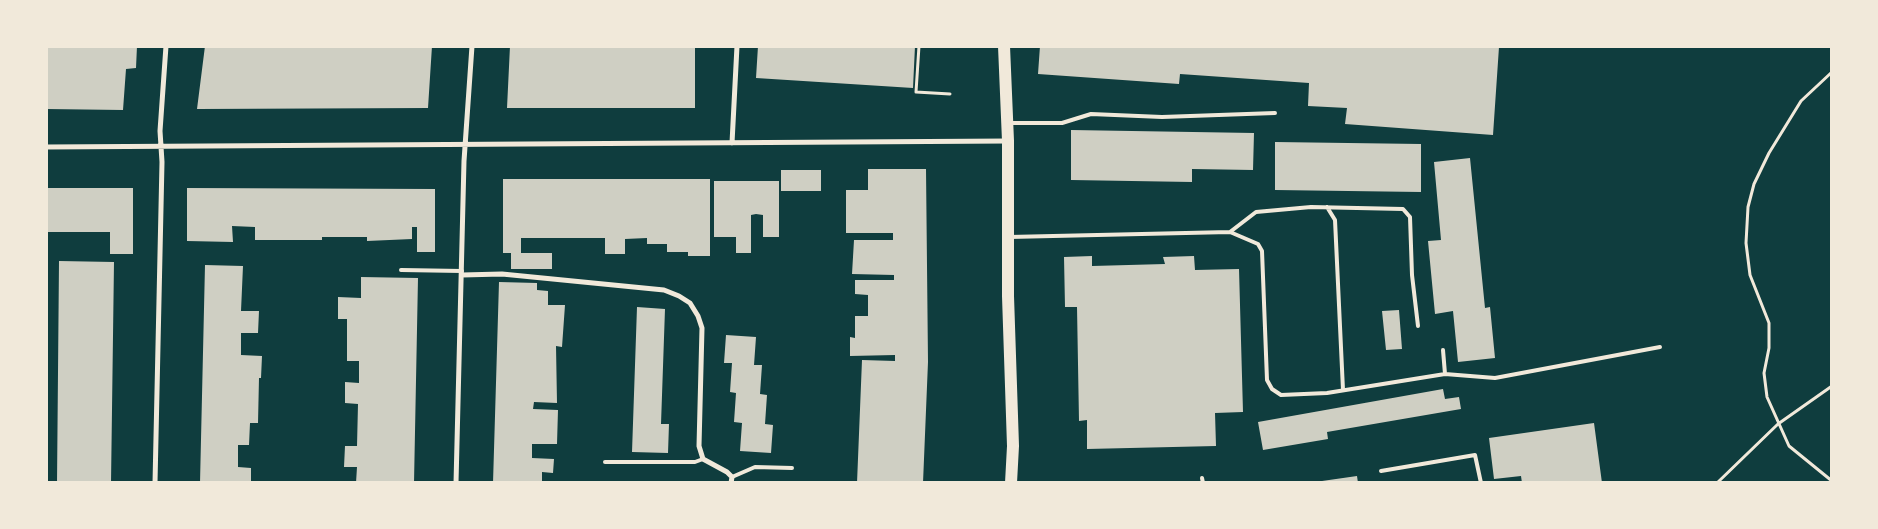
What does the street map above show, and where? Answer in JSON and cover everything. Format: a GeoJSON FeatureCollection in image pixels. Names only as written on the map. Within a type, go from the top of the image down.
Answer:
{"type":"FeatureCollection","features":[{"type":"Feature","properties":{"kind":"main road"},"geometry":{"type":"LineString","coordinates":[[1004,46],[1008,123],[1008,296],[1013,446],[1011,483]]}},
{"type":"Feature","properties":{"kind":"street"},"geometry":{"type":"LineString","coordinates":[[155,483],[162,172],[160,147],[166,46]]}},
{"type":"Feature","properties":{"kind":"street"},"geometry":{"type":"LineString","coordinates":[[456,483],[465,145],[472,46]]}},
{"type":"Feature","properties":{"kind":"street"},"geometry":{"type":"LineString","coordinates":[[732,143],[737,46]]}},
{"type":"Feature","properties":{"kind":"street"},"geometry":{"type":"LineString","coordinates":[[46,147],[1008,141]]}},
{"type":"Feature","properties":{"kind":"street"},"geometry":{"type":"LineString","coordinates":[[462,273],[502,274],[664,290],[690,303],[698,316],[702,328],[700,446],[703,459],[727,472],[732,480]]}},
{"type":"Feature","properties":{"kind":"lane"},"geometry":{"type":"LineString","coordinates":[[1008,123],[1062,123],[1091,114],[1162,117],[1275,113]]}},
{"type":"Feature","properties":{"kind":"lane"},"geometry":{"type":"LineString","coordinates":[[1230,232],[1256,212],[1327,208],[1403,209],[1410,217],[1412,275],[1418,326]]}},
{"type":"Feature","properties":{"kind":"lane"},"geometry":{"type":"LineString","coordinates":[[1327,208],[1335,220],[1342,390]]}},
{"type":"Feature","properties":{"kind":"lane"},"geometry":{"type":"LineString","coordinates":[[1009,237],[1230,232],[1258,244],[1262,251],[1267,380],[1272,389],[1281,395],[1342,390],[1445,374],[1495,378],[1660,347]]}},
{"type":"Feature","properties":{"kind":"lane"},"geometry":{"type":"LineString","coordinates":[[401,270],[462,273]]}},
{"type":"Feature","properties":{"kind":"lane"},"geometry":{"type":"LineString","coordinates":[[1443,350],[1445,374]]}},
{"type":"Feature","properties":{"kind":"lane"},"geometry":{"type":"LineString","coordinates":[[1381,472],[1475,455],[1481,483]]}},
{"type":"Feature","properties":{"kind":"lane"},"geometry":{"type":"LineString","coordinates":[[606,462],[695,462],[703,459]]}},
{"type":"Feature","properties":{"kind":"lane"},"geometry":{"type":"LineString","coordinates":[[732,480],[755,468],[792,468]]}},
{"type":"Feature","properties":{"kind":"path"},"geometry":{"type":"LineString","coordinates":[[919,46],[916,92],[950,94]]}},
{"type":"Feature","properties":{"kind":"path"},"geometry":{"type":"LineString","coordinates":[[1832,72],[1801,102],[1785,126],[1754,184],[1748,206],[1746,242],[1750,275],[1769,323],[1769,348],[1764,372],[1767,397],[1789,446],[1832,481]]}},
{"type":"Feature","properties":{"kind":"path"},"geometry":{"type":"LineString","coordinates":[[1717,483],[1778,424],[1832,386]]}},
{"type":"Feature","properties":{"kind":"building"},"geometry":{"type":"Polygon","coordinates":[[[46,46],[137,46],[136,68],[126,69],[123,110],[46,109],[46,46]]]}},
{"type":"Feature","properties":{"kind":"building"},"geometry":{"type":"Polygon","coordinates":[[[205,46],[432,46],[428,108],[197,109],[205,46]]]}},
{"type":"Feature","properties":{"kind":"building"},"geometry":{"type":"Polygon","coordinates":[[[510,46],[695,46],[695,108],[507,108],[510,46]]]}},
{"type":"Feature","properties":{"kind":"building"},"geometry":{"type":"Polygon","coordinates":[[[758,46],[915,46],[913,88],[756,78],[758,46]]]}},
{"type":"Feature","properties":{"kind":"building"},"geometry":{"type":"Polygon","coordinates":[[[1040,46],[1499,47],[1493,135],[1345,124],[1347,108],[1308,106],[1309,83],[1180,74],[1179,84],[1038,74],[1040,46]]]}},
{"type":"Feature","properties":{"kind":"building"},"geometry":{"type":"Polygon","coordinates":[[[1071,130],[1254,133],[1253,170],[1192,169],[1192,182],[1071,180],[1071,130]]]}},
{"type":"Feature","properties":{"kind":"building"},"geometry":{"type":"Polygon","coordinates":[[[1275,142],[1421,144],[1421,192],[1275,190],[1275,142]]]}},
{"type":"Feature","properties":{"kind":"building"},"geometry":{"type":"Polygon","coordinates":[[[1470,158],[1485,308],[1490,307],[1495,358],[1458,362],[1453,311],[1435,314],[1428,241],[1441,240],[1434,162],[1470,158]]]}},
{"type":"Feature","properties":{"kind":"building"},"geometry":{"type":"Polygon","coordinates":[[[868,169],[926,169],[928,362],[923,483],[857,483],[862,360],[895,361],[895,355],[850,356],[850,337],[855,338],[855,316],[868,316],[868,295],[855,294],[855,280],[894,280],[894,275],[852,274],[854,240],[893,240],[893,233],[846,233],[846,190],[868,190],[868,169]]]}},
{"type":"Feature","properties":{"kind":"building"},"geometry":{"type":"Polygon","coordinates":[[[781,170],[821,170],[821,191],[781,191],[781,170]]]}},
{"type":"Feature","properties":{"kind":"building"},"geometry":{"type":"Polygon","coordinates":[[[503,179],[710,179],[710,256],[688,256],[688,252],[667,252],[667,244],[647,244],[647,238],[625,239],[625,254],[605,254],[605,238],[521,238],[521,253],[552,253],[552,269],[511,269],[511,253],[503,253],[503,179]]]}},
{"type":"Feature","properties":{"kind":"building"},"geometry":{"type":"Polygon","coordinates":[[[714,181],[779,181],[779,237],[763,237],[763,215],[756,214],[751,215],[751,253],[736,253],[736,237],[714,237],[714,181]]]}},
{"type":"Feature","properties":{"kind":"building"},"geometry":{"type":"Polygon","coordinates":[[[46,188],[133,188],[133,254],[110,254],[110,232],[46,232],[46,188]]]}},
{"type":"Feature","properties":{"kind":"building"},"geometry":{"type":"Polygon","coordinates":[[[187,188],[435,189],[435,252],[417,252],[417,227],[412,227],[412,239],[367,241],[367,237],[322,237],[322,240],[255,240],[255,227],[232,226],[233,242],[187,241],[187,188]]]}},
{"type":"Feature","properties":{"kind":"building"},"geometry":{"type":"Polygon","coordinates":[[[1092,256],[1092,266],[1165,264],[1163,257],[1194,256],[1195,270],[1239,269],[1243,412],[1215,413],[1216,446],[1087,449],[1087,420],[1079,421],[1077,307],[1065,307],[1064,257],[1092,256]]]}},
{"type":"Feature","properties":{"kind":"building"},"geometry":{"type":"Polygon","coordinates":[[[59,261],[114,262],[111,483],[57,483],[59,261]]]}},
{"type":"Feature","properties":{"kind":"building"},"geometry":{"type":"Polygon","coordinates":[[[205,265],[243,266],[241,311],[259,311],[258,333],[241,333],[241,355],[262,356],[261,378],[259,378],[258,423],[250,423],[249,445],[238,445],[238,467],[251,468],[251,483],[200,483],[205,265]]]}},
{"type":"Feature","properties":{"kind":"building"},"geometry":{"type":"Polygon","coordinates":[[[361,277],[418,278],[414,483],[356,483],[357,467],[344,467],[345,446],[357,446],[358,404],[345,403],[345,382],[359,383],[359,361],[347,361],[347,319],[338,319],[338,297],[361,298],[361,277]]]}},
{"type":"Feature","properties":{"kind":"building"},"geometry":{"type":"Polygon","coordinates":[[[499,282],[537,283],[537,290],[548,291],[548,305],[565,305],[562,347],[556,346],[557,403],[534,402],[533,409],[558,410],[557,444],[532,444],[532,458],[554,459],[553,473],[542,472],[542,483],[493,483],[499,282]]]}},
{"type":"Feature","properties":{"kind":"building"},"geometry":{"type":"Polygon","coordinates":[[[637,307],[665,309],[661,424],[669,424],[668,453],[632,452],[637,307]]]}},
{"type":"Feature","properties":{"kind":"building"},"geometry":{"type":"Polygon","coordinates":[[[1399,310],[1402,349],[1386,350],[1382,311],[1399,310]]]}},
{"type":"Feature","properties":{"kind":"building"},"geometry":{"type":"Polygon","coordinates":[[[726,335],[756,337],[754,365],[762,365],[760,394],[767,395],[765,424],[773,425],[771,453],[740,451],[742,423],[734,422],[736,393],[730,392],[732,363],[724,363],[726,335]]]}},
{"type":"Feature","properties":{"kind":"building"},"geometry":{"type":"Polygon","coordinates":[[[1443,389],[1445,399],[1459,397],[1461,409],[1327,432],[1328,439],[1263,450],[1258,422],[1443,389]]]}},
{"type":"Feature","properties":{"kind":"building"},"geometry":{"type":"Polygon","coordinates":[[[1594,423],[1602,483],[1522,483],[1521,476],[1494,479],[1489,438],[1594,423]]]}},
{"type":"Feature","properties":{"kind":"building"},"geometry":{"type":"Polygon","coordinates":[[[1357,476],[1358,483],[1315,483],[1315,482],[1357,476]]]}}]}
